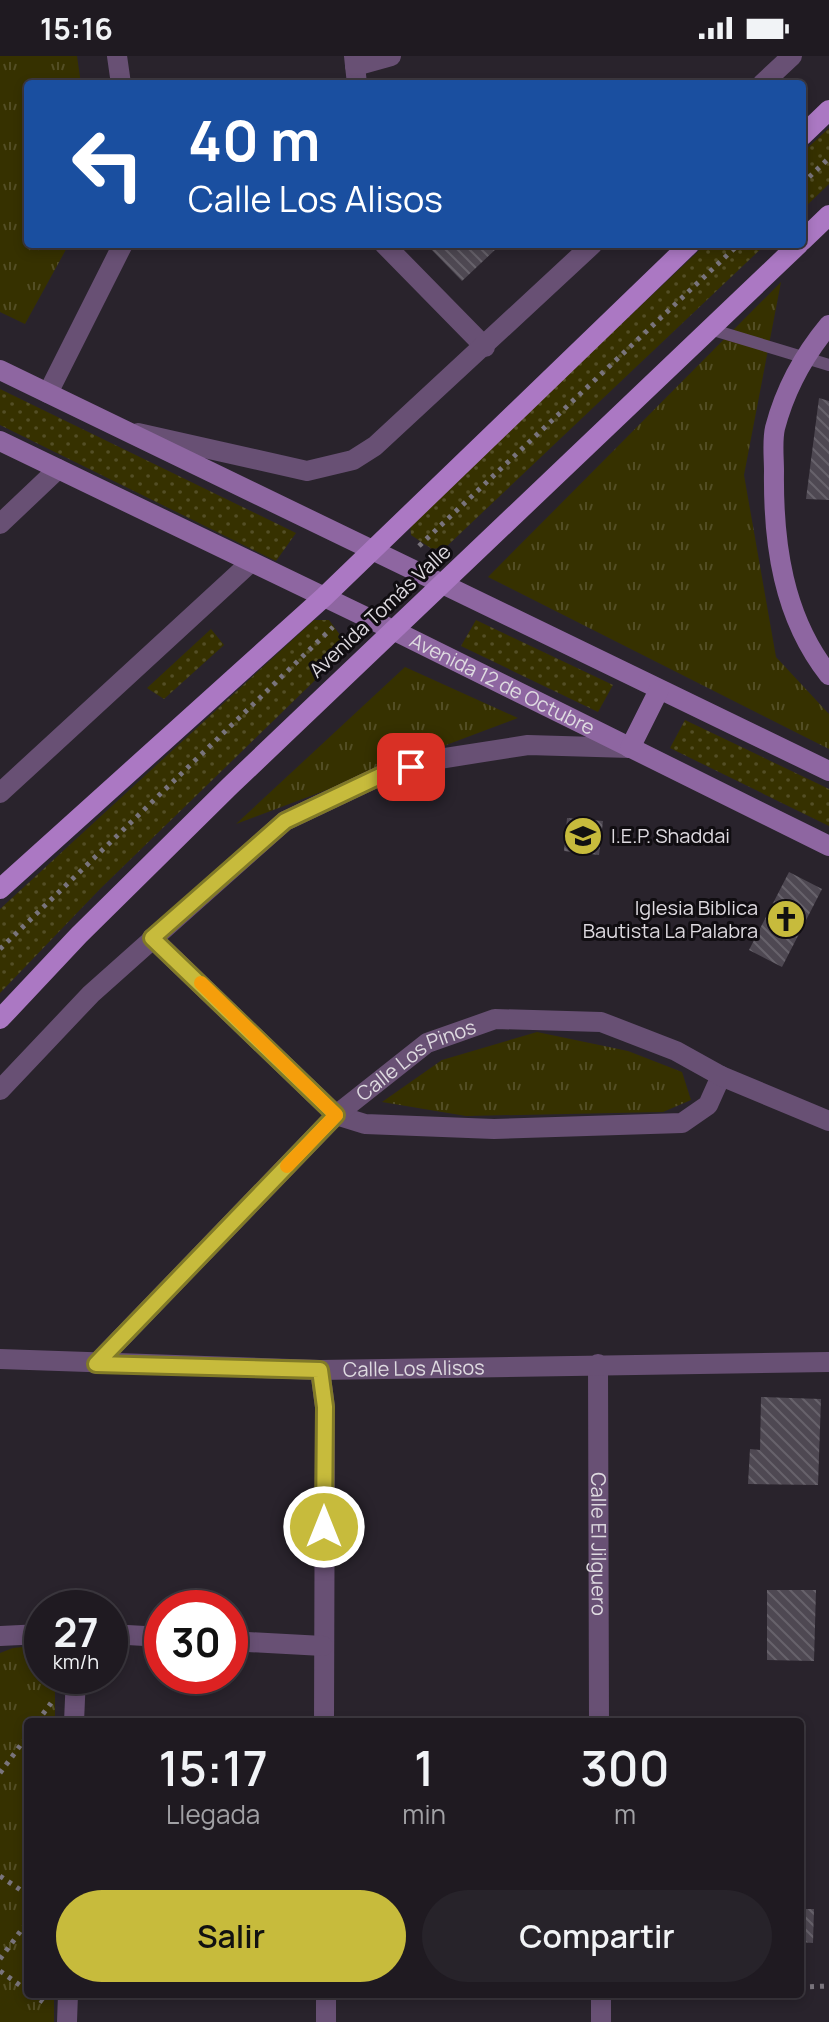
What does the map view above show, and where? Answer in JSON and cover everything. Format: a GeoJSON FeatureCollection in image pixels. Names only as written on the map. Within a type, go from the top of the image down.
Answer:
{"type":"FeatureCollection","features":[{"type":"Feature","properties":{"kind":"main road"},"geometry":{"type":"LineString","coordinates":[[806,132],[829,110]]}},
{"type":"Feature","properties":{"kind":"main road","name":"Avenida Tomás Valle"},"geometry":{"type":"LineString","coordinates":[[806,236],[829,215]]}},
{"type":"Feature","properties":{"kind":"main road"},"geometry":{"type":"LineString","coordinates":[[0,889],[324,597],[686,248]]}},
{"type":"Feature","properties":{"kind":"main road","name":"Avenida Tomás Valle"},"geometry":{"type":"LineString","coordinates":[[0,1019],[79,935],[219,796],[794,248]]}},
{"type":"Feature","properties":{"kind":"main road"},"geometry":{"type":"LineString","coordinates":[[829,325],[791,381],[774,431],[773,490],[778,551],[789,604],[813,655],[829,675]]}},
{"type":"Feature","properties":{"kind":"main road"},"geometry":{"type":"LineString","coordinates":[[0,370],[829,771]]}},
{"type":"Feature","properties":{"kind":"main road","name":"Avenida 12 de Octubre"},"geometry":{"type":"LineString","coordinates":[[0,441],[395,631],[829,846]]}},
{"type":"Feature","properties":{"kind":"main road"},"geometry":{"type":"LineString","coordinates":[[630,748],[659,690]]}},
{"type":"Feature","properties":{"kind":"street"},"geometry":{"type":"LineString","coordinates":[[117,56],[120,80]]}},
{"type":"Feature","properties":{"kind":"street"},"geometry":{"type":"LineString","coordinates":[[356,69],[391,56]]}},
{"type":"Feature","properties":{"kind":"street"},"geometry":{"type":"LineString","coordinates":[[766,80],[792,56]]}},
{"type":"Feature","properties":{"kind":"street"},"geometry":{"type":"LineString","coordinates":[[48,393],[121,248]]}},
{"type":"Feature","properties":{"kind":"street"},"geometry":{"type":"LineString","coordinates":[[388,248],[485,347]]}},
{"type":"Feature","properties":{"kind":"street"},"geometry":{"type":"LineString","coordinates":[[128,431],[307,471],[353,460],[375,446],[589,248]]}},
{"type":"Feature","properties":{"kind":"street"},"geometry":{"type":"LineString","coordinates":[[0,524],[58,469]]}},
{"type":"Feature","properties":{"kind":"street"},"geometry":{"type":"LineString","coordinates":[[0,793],[251,562]]}},
{"type":"Feature","properties":{"kind":"street"},"geometry":{"type":"LineString","coordinates":[[0,1090],[91,994],[285,821],[382,775],[439,759],[528,745],[630,748]]}},
{"type":"Feature","properties":{"kind":"street"},"geometry":{"type":"LineString","coordinates":[[152,938],[336,1115],[365,1124],[494,1129],[682,1123],[708,1105],[721,1076]]}},
{"type":"Feature","properties":{"kind":"street","name":"Calle Los Pinos"},"geometry":{"type":"LineString","coordinates":[[96,1364],[336,1115],[427,1043],[507,1017],[601,1022],[676,1051],[721,1076],[829,1121]]}},
{"type":"Feature","properties":{"kind":"street","name":"Calle Los Alisos"},"geometry":{"type":"LineString","coordinates":[[0,1359],[320,1370],[829,1362]]}},
{"type":"Feature","properties":{"kind":"street","name":"Calle El Jilguero"},"geometry":{"type":"LineString","coordinates":[[598,1364],[599,1718]]}},
{"type":"Feature","properties":{"kind":"street"},"geometry":{"type":"LineString","coordinates":[[320,1370],[325,1407],[324,1718]]}},
{"type":"Feature","properties":{"kind":"street"},"geometry":{"type":"LineString","coordinates":[[0,1636],[24,1635]]}},
{"type":"Feature","properties":{"kind":"street"},"geometry":{"type":"LineString","coordinates":[[248,1642],[323,1646]]}},
{"type":"Feature","properties":{"kind":"street"},"geometry":{"type":"LineString","coordinates":[[74,1718],[75,1694]]}},
{"type":"Feature","properties":{"kind":"street"},"geometry":{"type":"LineString","coordinates":[[67,2022],[68,1998]]}},
{"type":"Feature","properties":{"kind":"street"},"geometry":{"type":"LineString","coordinates":[[326,1998],[326,2022]]}},
{"type":"Feature","properties":{"kind":"street"},"geometry":{"type":"LineString","coordinates":[[601,1998],[601,2022]]}},
{"type":"Feature","properties":{"kind":"lane"},"geometry":{"type":"LineString","coordinates":[[710,329],[829,365]]}},
{"type":"Feature","properties":{"kind":"path"},"geometry":{"type":"LineString","coordinates":[[806,180],[829,158]]}},
{"type":"Feature","properties":{"kind":"path"},"geometry":{"type":"LineString","coordinates":[[0,1773],[24,1740]]}},
{"type":"Feature","properties":{"kind":"path"},"geometry":{"type":"LineString","coordinates":[[0,1876],[24,1892]]}},
{"type":"Feature","properties":{"kind":"path"},"geometry":{"type":"LineString","coordinates":[[0,1959],[24,1926]]}},
{"type":"Feature","properties":{"kind":"path"},"geometry":{"type":"LineString","coordinates":[[0,1971],[24,1988]]}},
{"type":"Feature","properties":{"kind":"path"},"geometry":{"type":"LineString","coordinates":[[804,1987],[829,1986]]}},
{"type":"Feature","properties":{"kind":"green space"},"geometry":{"type":"Polygon","coordinates":[[[0,56],[77,56],[80,80],[24,80],[24,248],[67,248],[25,324],[0,312],[0,56]]]}},
{"type":"Feature","properties":{"kind":"green space"},"geometry":{"type":"Polygon","coordinates":[[[829,128],[829,184],[806,206],[806,149],[829,128]]]}},
{"type":"Feature","properties":{"kind":"green space"},"geometry":{"type":"Polygon","coordinates":[[[702,248],[762,248],[446,547],[432,549],[411,535],[410,524],[702,248]]]}},
{"type":"Feature","properties":{"kind":"green space"},"geometry":{"type":"Polygon","coordinates":[[[781,282],[744,475],[776,657],[829,714],[829,749],[488,577],[781,282]]]}},
{"type":"Feature","properties":{"kind":"green space"},"geometry":{"type":"Polygon","coordinates":[[[0,389],[296,533],[276,561],[0,425],[0,389]]]}},
{"type":"Feature","properties":{"kind":"green space"},"geometry":{"type":"Polygon","coordinates":[[[314,620],[329,620],[346,643],[338,658],[100,889],[0,993],[0,909],[314,620]]]}},
{"type":"Feature","properties":{"kind":"green space"},"geometry":{"type":"Polygon","coordinates":[[[476,620],[613,685],[598,712],[461,646],[476,620]]]}},
{"type":"Feature","properties":{"kind":"green space"},"geometry":{"type":"Polygon","coordinates":[[[211,629],[224,645],[164,699],[147,688],[211,629]]]}},
{"type":"Feature","properties":{"kind":"green space"},"geometry":{"type":"Polygon","coordinates":[[[405,667],[518,718],[236,824],[405,667]]]}},
{"type":"Feature","properties":{"kind":"green space"},"geometry":{"type":"Polygon","coordinates":[[[685,720],[829,789],[829,826],[670,748],[685,720]]]}},
{"type":"Feature","properties":{"kind":"green space"},"geometry":{"type":"Polygon","coordinates":[[[537,1032],[628,1051],[682,1072],[691,1100],[663,1112],[466,1116],[382,1102],[442,1060],[537,1032]]]}},
{"type":"Feature","properties":{"kind":"green space"},"geometry":{"type":"Polygon","coordinates":[[[24,1647],[24,1694],[55,1694],[55,1718],[24,1718],[24,1998],[54,1998],[54,2022],[0,2022],[0,1653],[24,1647]]]}},
{"type":"Feature","properties":{"kind":"building"},"geometry":{"type":"Polygon","coordinates":[[[430,248],[497,248],[462,281],[430,248]]]}},
{"type":"Feature","properties":{"kind":"building"},"geometry":{"type":"Polygon","coordinates":[[[819,398],[829,401],[829,500],[806,499],[819,398]]]}},
{"type":"Feature","properties":{"kind":"building","name":"I.E.P. Shaddai"},"geometry":{"type":"Polygon","coordinates":[[[567,818],[603,821],[599,855],[564,851],[567,818]]]}},
{"type":"Feature","properties":{"kind":"building","name":"Iglesia Biblica Bautista La Palabra"},"geometry":{"type":"Polygon","coordinates":[[[789,872],[822,889],[782,967],[749,950],[789,872]]]}},
{"type":"Feature","properties":{"kind":"building"},"geometry":{"type":"Polygon","coordinates":[[[761,1397],[821,1399],[818,1485],[748,1484],[750,1449],[760,1450],[761,1397]]]}},
{"type":"Feature","properties":{"kind":"building"},"geometry":{"type":"Polygon","coordinates":[[[767,1590],[816,1590],[814,1661],[767,1660],[767,1590]]]}},
{"type":"Feature","properties":{"kind":"building"},"geometry":{"type":"Polygon","coordinates":[[[804,1909],[814,1909],[813,1943],[804,1942],[804,1909]]]}},
{"type":"Feature","properties":{"kind":"slow traffic"},"geometry":{"type":"LineString","coordinates":[[201,983],[336,1115],[287,1166]]}},
{"type":"Feature","properties":{"kind":"place","name":"I.E.P. Shaddai"},"geometry":{"type":"Point","coordinates":[583,836]}},
{"type":"Feature","properties":{"kind":"place","name":"Iglesia Biblica Bautista La Palabra"},"geometry":{"type":"Point","coordinates":[786,919]}},
{"type":"Feature","properties":{"kind":"route"},"geometry":{"type":"LineString","coordinates":[[324,1527],[325,1407],[320,1370],[96,1364],[336,1115],[152,938],[285,821],[382,775],[411,767]]}}]}
